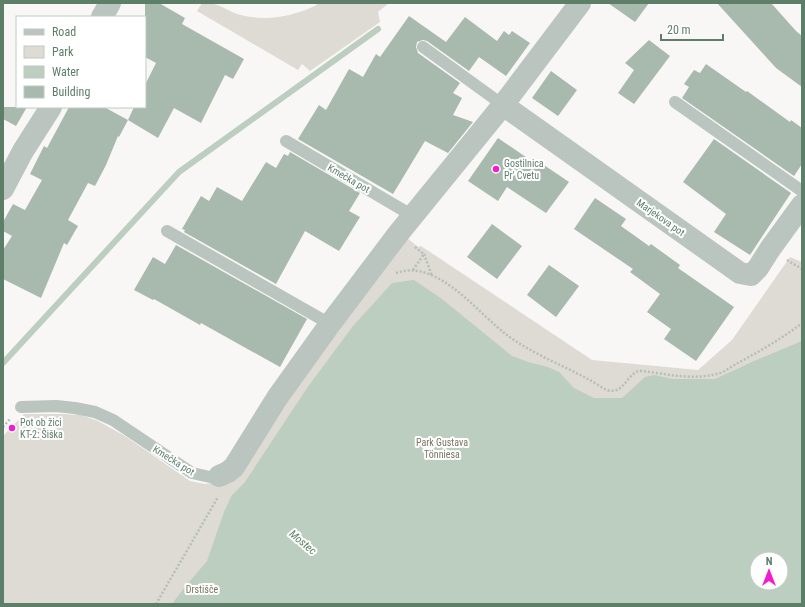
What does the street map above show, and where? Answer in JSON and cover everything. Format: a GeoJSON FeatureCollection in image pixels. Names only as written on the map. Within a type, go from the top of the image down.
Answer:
{"type":"FeatureCollection","features":[{"type":"Feature","properties":{"kind":"street"},"geometry":{"type":"LineString","coordinates":[[103,16],[110,3]]}},
{"type":"Feature","properties":{"kind":"street"},"geometry":{"type":"LineString","coordinates":[[220,483],[228,472],[234,467],[278,398],[330,324],[412,216],[503,105],[580,3]]}},
{"type":"Feature","properties":{"kind":"street","name":"Marjekova pot"},"geometry":{"type":"LineString","coordinates":[[503,105],[740,273],[751,275],[758,268],[802,205]]}},
{"type":"Feature","properties":{"kind":"street"},"geometry":{"type":"LineString","coordinates":[[3,189],[50,108]]}},
{"type":"Feature","properties":{"kind":"lane"},"geometry":{"type":"LineString","coordinates":[[423,47],[503,105]]}},
{"type":"Feature","properties":{"kind":"lane"},"geometry":{"type":"LineString","coordinates":[[675,102],[802,191]]}},
{"type":"Feature","properties":{"kind":"lane","name":"Kmečka pot"},"geometry":{"type":"LineString","coordinates":[[286,141],[412,216]]}},
{"type":"Feature","properties":{"kind":"lane"},"geometry":{"type":"LineString","coordinates":[[168,231],[330,324]]}},
{"type":"Feature","properties":{"kind":"lane","name":"Kmečka pot"},"geometry":{"type":"LineString","coordinates":[[21,407],[56,406],[95,412],[113,420],[192,473],[210,478],[220,483]]}},
{"type":"Feature","properties":{"kind":"path"},"geometry":{"type":"LineString","coordinates":[[432,276],[424,254],[413,270],[432,276],[457,289],[507,335],[539,354],[588,378],[608,390],[616,390],[624,386],[633,374],[640,371],[673,376],[698,376],[720,373],[759,352],[802,323]]}},
{"type":"Feature","properties":{"kind":"path"},"geometry":{"type":"LineString","coordinates":[[156,604],[220,483]]}},
{"type":"Feature","properties":{"kind":"green space"},"geometry":{"type":"Polygon","coordinates":[[[202,3],[213,3],[237,14],[257,18],[268,18],[298,13],[317,5],[316,3],[389,3],[378,12],[380,22],[310,71],[302,64],[298,70],[197,11],[202,3]]]}},
{"type":"Feature","properties":{"kind":"green space","name":"Park Gustava Tönniesa"},"geometry":{"type":"Polygon","coordinates":[[[406,237],[418,247],[421,246],[592,360],[698,370],[732,340],[790,257],[802,262],[802,604],[3,604],[3,436],[24,414],[80,415],[96,420],[125,436],[190,481],[205,484],[219,482],[406,237]]]}},
{"type":"Feature","properties":{"kind":"water","name":"Park Gustava Tönniesa"},"geometry":{"type":"Polygon","coordinates":[[[414,280],[442,299],[512,356],[559,372],[574,388],[594,398],[622,398],[645,377],[654,375],[673,379],[715,379],[802,341],[802,604],[172,604],[207,561],[224,512],[232,495],[245,482],[307,388],[353,326],[392,283],[414,280]]]}},
{"type":"Feature","properties":{"kind":"building"},"geometry":{"type":"Polygon","coordinates":[[[145,3],[159,3],[185,18],[182,24],[244,59],[233,79],[225,75],[201,123],[174,108],[158,138],[128,120],[134,108],[146,108],[146,83],[156,63],[146,58],[145,3]]]}},
{"type":"Feature","properties":{"kind":"building"},"geometry":{"type":"Polygon","coordinates":[[[608,3],[649,3],[635,22],[608,3]]]}},
{"type":"Feature","properties":{"kind":"building"},"geometry":{"type":"Polygon","coordinates":[[[717,3],[771,3],[802,36],[802,87],[776,68],[717,3]]]}},
{"type":"Feature","properties":{"kind":"building"},"geometry":{"type":"Polygon","coordinates":[[[409,16],[446,42],[465,17],[497,41],[504,31],[509,35],[512,31],[530,43],[506,76],[479,57],[469,71],[427,41],[423,40],[417,42],[416,47],[418,53],[460,83],[453,93],[462,98],[453,115],[473,122],[448,153],[425,141],[393,194],[298,139],[319,105],[326,110],[349,69],[363,77],[376,54],[380,57],[409,16]]]}},
{"type":"Feature","properties":{"kind":"building"},"geometry":{"type":"Polygon","coordinates":[[[649,40],[670,56],[634,104],[618,93],[634,70],[625,63],[649,40]]]}},
{"type":"Feature","properties":{"kind":"building"},"geometry":{"type":"Polygon","coordinates":[[[706,64],[790,122],[791,120],[802,128],[802,164],[794,176],[682,98],[689,87],[684,84],[694,70],[700,73],[706,64]]]}},
{"type":"Feature","properties":{"kind":"building"},"geometry":{"type":"Polygon","coordinates":[[[551,71],[577,90],[558,116],[532,98],[551,71]]]}},
{"type":"Feature","properties":{"kind":"building"},"geometry":{"type":"Polygon","coordinates":[[[3,107],[26,108],[16,126],[3,119],[3,107]]]}},
{"type":"Feature","properties":{"kind":"building"},"geometry":{"type":"Polygon","coordinates":[[[68,108],[106,108],[128,120],[119,137],[118,136],[106,165],[95,186],[88,183],[68,220],[78,226],[67,245],[64,243],[41,298],[3,279],[3,250],[12,236],[3,231],[3,222],[13,204],[25,210],[42,180],[30,174],[44,146],[47,148],[68,108]]]}},
{"type":"Feature","properties":{"kind":"building"},"geometry":{"type":"Polygon","coordinates":[[[498,138],[536,164],[538,161],[569,182],[546,213],[507,187],[498,201],[468,181],[498,138]]]}},
{"type":"Feature","properties":{"kind":"building"},"geometry":{"type":"Polygon","coordinates":[[[714,139],[791,193],[750,255],[714,232],[726,214],[683,182],[714,139]]]}},
{"type":"Feature","properties":{"kind":"building"},"geometry":{"type":"Polygon","coordinates":[[[290,152],[360,193],[349,211],[360,217],[339,251],[305,231],[276,284],[184,232],[185,230],[182,229],[201,196],[209,201],[217,187],[242,201],[266,162],[276,168],[284,154],[288,156],[290,152]]]}},
{"type":"Feature","properties":{"kind":"building"},"geometry":{"type":"Polygon","coordinates":[[[595,198],[626,219],[621,226],[649,246],[651,244],[680,265],[678,268],[734,307],[696,361],[664,339],[671,329],[647,312],[660,294],[630,272],[633,269],[574,229],[595,198]]]}},
{"type":"Feature","properties":{"kind":"building"},"geometry":{"type":"Polygon","coordinates":[[[492,224],[522,246],[497,279],[467,257],[492,224]]]}},
{"type":"Feature","properties":{"kind":"building"},"geometry":{"type":"Polygon","coordinates":[[[176,245],[307,319],[280,367],[201,323],[200,325],[154,299],[153,300],[134,290],[153,257],[165,264],[176,245]]]}},
{"type":"Feature","properties":{"kind":"building"},"geometry":{"type":"Polygon","coordinates":[[[549,265],[579,286],[556,317],[527,295],[549,265]]]}},
{"type":"Feature","properties":{"kind":"waterway"},"geometry":{"type":"LineString","coordinates":[[3,363],[179,172],[378,29]]}},
{"type":"Feature","properties":{"kind":"place","name":"Gostilnica Pr' Cvetu"},"geometry":{"type":"Point","coordinates":[496,169]}},
{"type":"Feature","properties":{"kind":"place","name":"Pot ob žici KT-2: Šiška"},"geometry":{"type":"Point","coordinates":[12,428]}},
{"type":"Feature","properties":{"kind":"water label","name":"Mostec"},"geometry":{"type":"Point","coordinates":[303,542]}},
{"type":"Feature","properties":{"kind":"park label","name":"Drstišče"},"geometry":{"type":"Point","coordinates":[202,589]}}]}
